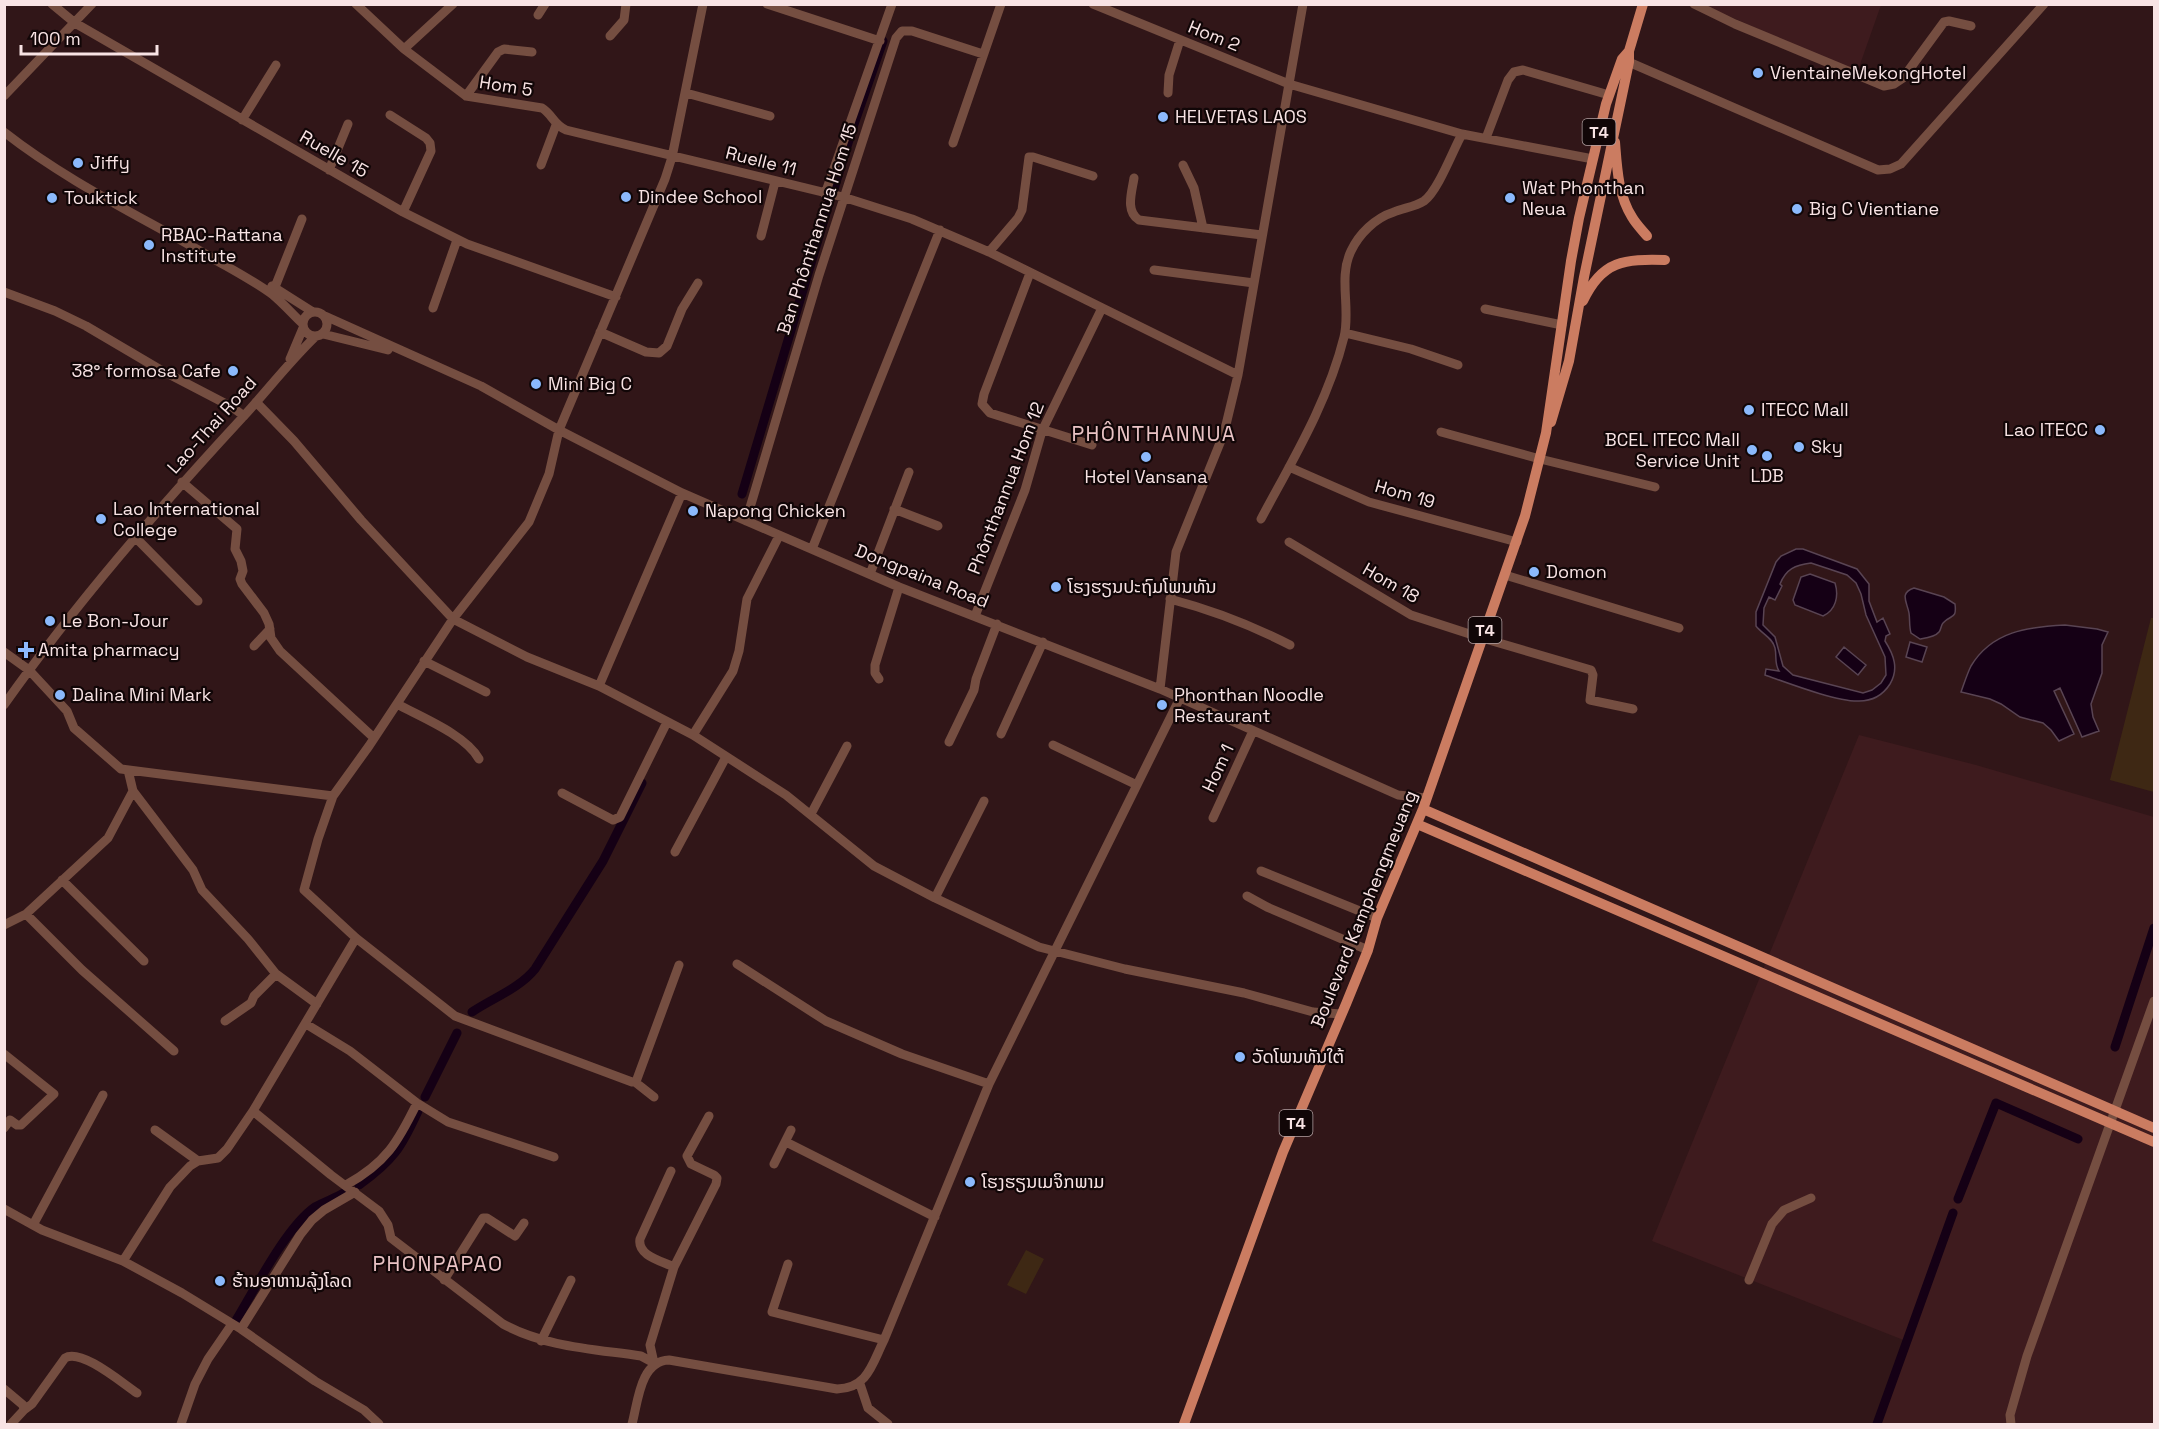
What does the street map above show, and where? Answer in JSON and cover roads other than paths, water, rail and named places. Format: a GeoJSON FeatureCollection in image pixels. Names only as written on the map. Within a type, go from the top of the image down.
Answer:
{"type":"FeatureCollection","features":[{"type":"Feature","properties":{"kind":"main road","name":"Boulevard Kamphengmeuang"},"geometry":{"type":"LineString","coordinates":[[1184,1425],[1283,1152],[1368,950],[1377,918],[1425,803],[1506,575],[1546,433],[1575,238],[1593,159],[1609,95],[1626,57],[1643,4]]}},
{"type":"Feature","properties":{"kind":"main road","name":"Boulevard Kamphengmeuang"},"geometry":{"type":"LineString","coordinates":[[1546,433],[1554,416],[1562,388],[1626,57]]}},
{"type":"Feature","properties":{"kind":"main road"},"geometry":{"type":"LineString","coordinates":[[1614,128],[1618,177],[1624,199],[1632,217],[1647,236]]}},
{"type":"Feature","properties":{"kind":"main road"},"geometry":{"type":"LineString","coordinates":[[1577,315],[1593,282],[1613,265],[1632,260],[1665,260]]}},
{"type":"Feature","properties":{"kind":"main road"},"geometry":{"type":"LineString","coordinates":[[1425,803],[2154,1128]]}},
{"type":"Feature","properties":{"kind":"main road"},"geometry":{"type":"LineString","coordinates":[[1417,824],[2154,1142]]}},
{"type":"Feature","properties":{"kind":"street","name":"Ruelle 15"},"geometry":{"type":"LineString","coordinates":[[52,4],[75,23],[403,212],[457,240],[616,297]]}},
{"type":"Feature","properties":{"kind":"street"},"geometry":{"type":"LineString","coordinates":[[4,96],[92,4]]}},
{"type":"Feature","properties":{"kind":"street","name":"Hom 5"},"geometry":{"type":"LineString","coordinates":[[356,4],[404,49],[466,96],[542,108],[550,113],[555,125],[566,130],[672,157]]}},
{"type":"Feature","properties":{"kind":"street"},"geometry":{"type":"LineString","coordinates":[[404,49],[453,4]]}},
{"type":"Feature","properties":{"kind":"street"},"geometry":{"type":"LineString","coordinates":[[538,15],[545,4]]}},
{"type":"Feature","properties":{"kind":"street"},"geometry":{"type":"LineString","coordinates":[[610,36],[624,20],[626,4]]}},
{"type":"Feature","properties":{"kind":"street"},"geometry":{"type":"LineString","coordinates":[[654,1096],[635,1082],[553,1054],[455,1016],[356,938],[304,890],[333,796],[453,619],[529,522],[549,474],[559,430],[654,206],[672,157],[703,4]]}},
{"type":"Feature","properties":{"kind":"street"},"geometry":{"type":"LineString","coordinates":[[766,4],[880,41]]}},
{"type":"Feature","properties":{"kind":"street"},"geometry":{"type":"LineString","coordinates":[[825,194],[892,4]]}},
{"type":"Feature","properties":{"kind":"street"},"geometry":{"type":"LineString","coordinates":[[953,143],[1001,4]]}},
{"type":"Feature","properties":{"kind":"street","name":"Hom 2"},"geometry":{"type":"LineString","coordinates":[[1093,4],[1289,84],[1462,134],[1593,159]]}},
{"type":"Feature","properties":{"kind":"street"},"geometry":{"type":"LineString","coordinates":[[1160,689],[1176,552],[1224,433],[1238,375],[1303,4]]}},
{"type":"Feature","properties":{"kind":"street"},"geometry":{"type":"LineString","coordinates":[[1694,4],[1735,24],[1884,86],[1894,84],[1902,78],[1944,22],[1971,26]]}},
{"type":"Feature","properties":{"kind":"street"},"geometry":{"type":"LineString","coordinates":[[1626,57],[1878,170],[1890,169],[1901,164],[2044,4]]}},
{"type":"Feature","properties":{"kind":"street","name":"Ban Phônthannua Hom 15"},"geometry":{"type":"LineString","coordinates":[[746,521],[843,197],[896,38],[902,31],[912,31],[983,54]]}},
{"type":"Feature","properties":{"kind":"street"},"geometry":{"type":"LineString","coordinates":[[1168,93],[1169,75],[1180,40]]}},
{"type":"Feature","properties":{"kind":"street"},"geometry":{"type":"LineString","coordinates":[[466,96],[498,52],[504,49],[532,52]]}},
{"type":"Feature","properties":{"kind":"street"},"geometry":{"type":"LineString","coordinates":[[242,120],[276,65]]}},
{"type":"Feature","properties":{"kind":"street"},"geometry":{"type":"LineString","coordinates":[[1486,138],[1508,80],[1514,72],[1523,70],[1609,95]]}},
{"type":"Feature","properties":{"kind":"street"},"geometry":{"type":"LineString","coordinates":[[686,93],[770,116]]}},
{"type":"Feature","properties":{"kind":"street"},"geometry":{"type":"LineString","coordinates":[[390,115],[426,138],[430,143],[431,151],[403,212]]}},
{"type":"Feature","properties":{"kind":"street"},"geometry":{"type":"LineString","coordinates":[[329,170],[348,124]]}},
{"type":"Feature","properties":{"kind":"street"},"geometry":{"type":"LineString","coordinates":[[541,165],[555,125]]}},
{"type":"Feature","properties":{"kind":"street"},"geometry":{"type":"LineString","coordinates":[[4,132],[28,151],[85,188],[252,281],[274,296],[308,334],[319,336],[328,328],[325,316],[313,312],[275,287],[252,281]]}},
{"type":"Feature","properties":{"kind":"street"},"geometry":{"type":"LineString","coordinates":[[1261,519],[1324,396],[1337,363],[1345,333],[1346,273],[1350,253],[1377,220],[1418,204],[1429,195],[1462,134]]}},
{"type":"Feature","properties":{"kind":"street","name":"Ruelle 11"},"geometry":{"type":"LineString","coordinates":[[672,157],[843,197],[940,230],[1238,375]]}},
{"type":"Feature","properties":{"kind":"street"},"geometry":{"type":"LineString","coordinates":[[989,252],[1022,210],[1029,158],[1033,157],[1093,176]]}},
{"type":"Feature","properties":{"kind":"street"},"geometry":{"type":"LineString","coordinates":[[1183,165],[1194,188],[1203,228]]}},
{"type":"Feature","properties":{"kind":"street"},"geometry":{"type":"LineString","coordinates":[[1134,178],[1130,208],[1135,218],[1262,235]]}},
{"type":"Feature","properties":{"kind":"street"},"geometry":{"type":"LineString","coordinates":[[761,236],[775,182]]}},
{"type":"Feature","properties":{"kind":"street"},"geometry":{"type":"LineString","coordinates":[[1579,218],[1595,222]]}},
{"type":"Feature","properties":{"kind":"street"},"geometry":{"type":"LineString","coordinates":[[275,287],[302,219]]}},
{"type":"Feature","properties":{"kind":"street"},"geometry":{"type":"LineString","coordinates":[[812,549],[940,230]]}},
{"type":"Feature","properties":{"kind":"street"},"geometry":{"type":"LineString","coordinates":[[1575,238],[1591,241]]}},
{"type":"Feature","properties":{"kind":"street"},"geometry":{"type":"LineString","coordinates":[[433,308],[457,240]]}},
{"type":"Feature","properties":{"kind":"street"},"geometry":{"type":"LineString","coordinates":[[1154,270],[1254,283]]}},
{"type":"Feature","properties":{"kind":"street"},"geometry":{"type":"LineString","coordinates":[[1030,273],[982,404],[990,413],[1092,445]]}},
{"type":"Feature","properties":{"kind":"street"},"geometry":{"type":"LineString","coordinates":[[600,332],[646,352],[659,353],[667,346],[682,309],[698,283]]}},
{"type":"Feature","properties":{"kind":"street"},"geometry":{"type":"LineString","coordinates":[[4,292],[55,311],[86,326],[159,369],[232,407],[244,416]]}},
{"type":"Feature","properties":{"kind":"street","name":"Phônthannua Hom 12"},"geometry":{"type":"LineString","coordinates":[[975,616],[1025,490],[1042,431],[1102,308]]}},
{"type":"Feature","properties":{"kind":"street"},"geometry":{"type":"LineString","coordinates":[[1485,309],[1562,325]]}},
{"type":"Feature","properties":{"kind":"street"},"geometry":{"type":"LineString","coordinates":[[303,326],[306,316],[313,312]]}},
{"type":"Feature","properties":{"kind":"street","name":"Dongpaina Road"},"geometry":{"type":"LineString","coordinates":[[325,316],[481,386],[559,430],[682,493],[779,536],[899,587],[1160,689],[1398,795],[1425,803]]}},
{"type":"Feature","properties":{"kind":"street","name":"Lao-Thai Road"},"geometry":{"type":"LineString","coordinates":[[287,364],[303,326]]}},
{"type":"Feature","properties":{"kind":"street"},"geometry":{"type":"LineString","coordinates":[[1345,333],[1411,349],[1458,365]]}},
{"type":"Feature","properties":{"kind":"street","name":"Dongpaina Road"},"geometry":{"type":"LineString","coordinates":[[319,336],[416,358]]}},
{"type":"Feature","properties":{"kind":"street","name":"Lao-Thai Road"},"geometry":{"type":"LineString","coordinates":[[4,705],[29,670],[135,537],[182,482],[244,416],[287,364],[319,336]]}},
{"type":"Feature","properties":{"kind":"street"},"geometry":{"type":"LineString","coordinates":[[256,402],[294,441],[361,520],[453,619],[527,657],[599,686],[693,735],[811,814],[874,866],[935,898],[1054,952],[1244,993],[1313,1012],[1341,1014]]}},
{"type":"Feature","properties":{"kind":"street"},"geometry":{"type":"LineString","coordinates":[[1442,432],[1655,488]]}},
{"type":"Feature","properties":{"kind":"street","name":"Hom 19"},"geometry":{"type":"LineString","coordinates":[[1289,467],[1369,502],[1516,542]]}},
{"type":"Feature","properties":{"kind":"street"},"geometry":{"type":"LineString","coordinates":[[870,574],[909,471]]}},
{"type":"Feature","properties":{"kind":"street"},"geometry":{"type":"LineString","coordinates":[[182,482],[237,528],[235,549],[243,571],[240,579],[264,614],[271,638],[280,651],[374,738]]}},
{"type":"Feature","properties":{"kind":"street"},"geometry":{"type":"LineString","coordinates":[[599,686],[682,493]]}},
{"type":"Feature","properties":{"kind":"street"},"geometry":{"type":"LineString","coordinates":[[894,509],[938,526]]}},
{"type":"Feature","properties":{"kind":"street"},"geometry":{"type":"LineString","coordinates":[[693,735],[733,671],[739,651],[747,599],[779,536]]}},
{"type":"Feature","properties":{"kind":"street"},"geometry":{"type":"LineString","coordinates":[[135,537],[198,601]]}},
{"type":"Feature","properties":{"kind":"street","name":"Hom 18"},"geometry":{"type":"LineString","coordinates":[[1289,542],[1411,615],[1591,670],[1593,675],[1590,700],[1634,709]]}},
{"type":"Feature","properties":{"kind":"street"},"geometry":{"type":"LineString","coordinates":[[1506,575],[1679,628]]}},
{"type":"Feature","properties":{"kind":"street"},"geometry":{"type":"LineString","coordinates":[[879,679],[875,673],[875,665],[899,587]]}},
{"type":"Feature","properties":{"kind":"street"},"geometry":{"type":"LineString","coordinates":[[1170,599],[1208,609],[1254,627],[1290,645]]}},
{"type":"Feature","properties":{"kind":"street"},"geometry":{"type":"LineString","coordinates":[[949,742],[974,690],[997,624]]}},
{"type":"Feature","properties":{"kind":"street"},"geometry":{"type":"LineString","coordinates":[[254,646],[270,629]]}},
{"type":"Feature","properties":{"kind":"street"},"geometry":{"type":"LineString","coordinates":[[1001,734],[1043,642]]}},
{"type":"Feature","properties":{"kind":"street"},"geometry":{"type":"LineString","coordinates":[[4,652],[29,670],[67,711],[74,728],[121,769],[333,796]]}},
{"type":"Feature","properties":{"kind":"street"},"geometry":{"type":"LineString","coordinates":[[424,661],[486,692]]}},
{"type":"Feature","properties":{"kind":"street"},"geometry":{"type":"LineString","coordinates":[[632,1425],[644,1377],[654,1363],[660,1360],[837,1389],[849,1389],[860,1384],[884,1340],[989,1084],[1180,698]]}},
{"type":"Feature","properties":{"kind":"street"},"geometry":{"type":"LineString","coordinates":[[397,704],[454,735],[477,754],[479,759]]}},
{"type":"Feature","properties":{"kind":"street"},"geometry":{"type":"LineString","coordinates":[[562,793],[613,820],[620,818],[667,722]]}},
{"type":"Feature","properties":{"kind":"street","name":"Hom 1"},"geometry":{"type":"LineString","coordinates":[[1213,818],[1253,731]]}},
{"type":"Feature","properties":{"kind":"street"},"geometry":{"type":"LineString","coordinates":[[1053,745],[1137,785]]}},
{"type":"Feature","properties":{"kind":"street"},"geometry":{"type":"LineString","coordinates":[[811,814],[847,746]]}},
{"type":"Feature","properties":{"kind":"street"},"geometry":{"type":"LineString","coordinates":[[675,852],[726,757]]}},
{"type":"Feature","properties":{"kind":"street"},"geometry":{"type":"LineString","coordinates":[[128,770],[133,791],[192,870],[202,890],[248,939],[276,974],[317,1004]]}},
{"type":"Feature","properties":{"kind":"street"},"geometry":{"type":"LineString","coordinates":[[4,925],[26,914],[108,838],[133,791]]}},
{"type":"Feature","properties":{"kind":"street"},"geometry":{"type":"LineString","coordinates":[[935,898],[984,801]]}},
{"type":"Feature","properties":{"kind":"street"},"geometry":{"type":"LineString","coordinates":[[1262,871],[1377,918]]}},
{"type":"Feature","properties":{"kind":"street"},"geometry":{"type":"LineString","coordinates":[[62,880],[144,961]]}},
{"type":"Feature","properties":{"kind":"street"},"geometry":{"type":"LineString","coordinates":[[1247,896],[1267,907],[1368,950]]}},
{"type":"Feature","properties":{"kind":"street"},"geometry":{"type":"LineString","coordinates":[[26,914],[82,970],[174,1051]]}},
{"type":"Feature","properties":{"kind":"street"},"geometry":{"type":"LineString","coordinates":[[123,1261],[170,1187],[190,1166],[198,1161],[218,1158],[227,1149],[253,1111],[356,938]]}},
{"type":"Feature","properties":{"kind":"street"},"geometry":{"type":"LineString","coordinates":[[737,964],[826,1021],[902,1054],[989,1084]]}},
{"type":"Feature","properties":{"kind":"street"},"geometry":{"type":"LineString","coordinates":[[635,1082],[679,965]]}},
{"type":"Feature","properties":{"kind":"street"},"geometry":{"type":"LineString","coordinates":[[225,1021],[251,1003],[254,996],[276,974]]}},
{"type":"Feature","properties":{"kind":"street"},"geometry":{"type":"LineString","coordinates":[[2011,1425],[2010,1415],[2027,1356],[2154,1001]]}},
{"type":"Feature","properties":{"kind":"street"},"geometry":{"type":"LineString","coordinates":[[306,1024],[350,1052],[417,1103],[458,1126],[554,1157]]}},
{"type":"Feature","properties":{"kind":"street"},"geometry":{"type":"LineString","coordinates":[[4,1054],[54,1094],[21,1125],[10,1120],[4,1128]]}},
{"type":"Feature","properties":{"kind":"street"},"geometry":{"type":"LineString","coordinates":[[33,1224],[103,1095]]}},
{"type":"Feature","properties":{"kind":"street"},"geometry":{"type":"LineString","coordinates":[[346,1185],[356,1180],[387,1155],[398,1141],[417,1103]]}},
{"type":"Feature","properties":{"kind":"street"},"geometry":{"type":"LineString","coordinates":[[253,1111],[379,1210],[385,1217],[391,1238],[502,1324],[541,1341],[641,1356],[654,1363]]}},
{"type":"Feature","properties":{"kind":"street"},"geometry":{"type":"LineString","coordinates":[[654,1363],[650,1345],[674,1267],[716,1184],[717,1178],[714,1175],[692,1164],[687,1156],[709,1116]]}},
{"type":"Feature","properties":{"kind":"street"},"geometry":{"type":"LineString","coordinates":[[155,1130],[198,1161]]}},
{"type":"Feature","properties":{"kind":"street"},"geometry":{"type":"LineString","coordinates":[[774,1164],[791,1130]]}},
{"type":"Feature","properties":{"kind":"street"},"geometry":{"type":"LineString","coordinates":[[786,1142],[935,1217]]}},
{"type":"Feature","properties":{"kind":"street"},"geometry":{"type":"LineString","coordinates":[[671,1171],[639,1245],[643,1252],[674,1267]]}},
{"type":"Feature","properties":{"kind":"street"},"geometry":{"type":"LineString","coordinates":[[242,1329],[300,1235],[312,1220],[324,1210],[355,1192]]}},
{"type":"Feature","properties":{"kind":"street"},"geometry":{"type":"LineString","coordinates":[[1749,1280],[1772,1224],[1784,1210],[1811,1198]]}},
{"type":"Feature","properties":{"kind":"street"},"geometry":{"type":"LineString","coordinates":[[4,1209],[33,1224],[123,1261],[242,1329],[315,1381],[364,1410],[380,1425]]}},
{"type":"Feature","properties":{"kind":"street"},"geometry":{"type":"LineString","coordinates":[[444,1280],[483,1218],[487,1218],[515,1236],[524,1223]]}},
{"type":"Feature","properties":{"kind":"street"},"geometry":{"type":"LineString","coordinates":[[788,1264],[772,1312],[884,1340]]}},
{"type":"Feature","properties":{"kind":"street"},"geometry":{"type":"LineString","coordinates":[[541,1341],[572,1280]]}},
{"type":"Feature","properties":{"kind":"street"},"geometry":{"type":"LineString","coordinates":[[182,1425],[195,1384],[208,1359],[232,1324]]}},
{"type":"Feature","properties":{"kind":"street"},"geometry":{"type":"LineString","coordinates":[[11,1425],[32,1404],[69,1355],[89,1360],[137,1393]]}},
{"type":"Feature","properties":{"kind":"street"},"geometry":{"type":"LineString","coordinates":[[860,1384],[868,1408],[888,1425]]}},
{"type":"Feature","properties":{"kind":"street"},"geometry":{"type":"LineString","coordinates":[[4,1389],[21,1401],[24,1410]]}},
{"type":"Feature","properties":{"kind":"waterway"},"geometry":{"type":"LineString","coordinates":[[834,189],[883,41]]}},
{"type":"Feature","properties":{"kind":"waterway"},"geometry":{"type":"LineString","coordinates":[[742,494],[829,203]]}},
{"type":"Feature","properties":{"kind":"waterway"},"geometry":{"type":"LineString","coordinates":[[472,1012],[514,987],[535,969],[603,861],[642,783]]}},
{"type":"Feature","properties":{"kind":"waterway"},"geometry":{"type":"LineString","coordinates":[[2115,1047],[2154,928]]}},
{"type":"Feature","properties":{"kind":"waterway"},"geometry":{"type":"LineString","coordinates":[[425,1097],[457,1033]]}},
{"type":"Feature","properties":{"kind":"waterway"},"geometry":{"type":"LineString","coordinates":[[1958,1199],[1996,1103],[2078,1139]]}},
{"type":"Feature","properties":{"kind":"waterway"},"geometry":{"type":"LineString","coordinates":[[359,1185],[380,1169],[395,1153],[418,1111]]}},
{"type":"Feature","properties":{"kind":"waterway"},"geometry":{"type":"LineString","coordinates":[[235,1322],[271,1260],[293,1229],[315,1207],[344,1193]]}},
{"type":"Feature","properties":{"kind":"waterway"},"geometry":{"type":"LineString","coordinates":[[1877,1424],[1953,1213]]}},
{"type":"Feature","properties":{"kind":"place","name":"VientaineMekongHotel"},"geometry":{"type":"Point","coordinates":[1758,73]}},
{"type":"Feature","properties":{"kind":"place","name":"HELVETAS LAOS"},"geometry":{"type":"Point","coordinates":[1163,117]}},
{"type":"Feature","properties":{"kind":"place","name":"Jiffy"},"geometry":{"type":"Point","coordinates":[78,163]}},
{"type":"Feature","properties":{"kind":"place","name":"Dindee School"},"geometry":{"type":"Point","coordinates":[626,197]}},
{"type":"Feature","properties":{"kind":"place","name":"Touktick"},"geometry":{"type":"Point","coordinates":[52,198]}},
{"type":"Feature","properties":{"kind":"place","name":"Wat Phonthan Neua"},"geometry":{"type":"Point","coordinates":[1510,198]}},
{"type":"Feature","properties":{"kind":"place","name":"Big C Vientiane"},"geometry":{"type":"Point","coordinates":[1797,209]}},
{"type":"Feature","properties":{"kind":"place","name":"RBAC-Rattana Institute"},"geometry":{"type":"Point","coordinates":[149,245]}},
{"type":"Feature","properties":{"kind":"place","name":"38° formosa Cafe"},"geometry":{"type":"Point","coordinates":[233,371]}},
{"type":"Feature","properties":{"kind":"place","name":"Mini Big C"},"geometry":{"type":"Point","coordinates":[536,384]}},
{"type":"Feature","properties":{"kind":"place","name":"ITECC Mall"},"geometry":{"type":"Point","coordinates":[1749,410]}},
{"type":"Feature","properties":{"kind":"place","name":"Lao ITECC"},"geometry":{"type":"Point","coordinates":[2100,430]}},
{"type":"Feature","properties":{"kind":"place","name":"Sky"},"geometry":{"type":"Point","coordinates":[1799,447]}},
{"type":"Feature","properties":{"kind":"place","name":"BCEL ITECC Mall Service Unit"},"geometry":{"type":"Point","coordinates":[1752,450]}},
{"type":"Feature","properties":{"kind":"place","name":"LDB"},"geometry":{"type":"Point","coordinates":[1767,456]}},
{"type":"Feature","properties":{"kind":"place","name":"Hotel Vansana"},"geometry":{"type":"Point","coordinates":[1146,457]}},
{"type":"Feature","properties":{"kind":"place","name":"Napong Chicken"},"geometry":{"type":"Point","coordinates":[693,511]}},
{"type":"Feature","properties":{"kind":"place","name":"Lao International College"},"geometry":{"type":"Point","coordinates":[101,519]}},
{"type":"Feature","properties":{"kind":"place","name":"Domon"},"geometry":{"type":"Point","coordinates":[1534,572]}},
{"type":"Feature","properties":{"kind":"place","name":"ໂຮງຮຽນປະຖົມໂພນທັນ"},"geometry":{"type":"Point","coordinates":[1056,587]}},
{"type":"Feature","properties":{"kind":"place","name":"Le Bon-Jour"},"geometry":{"type":"Point","coordinates":[50,621]}},
{"type":"Feature","properties":{"kind":"place","name":"Amita pharmacy"},"geometry":{"type":"Point","coordinates":[26,650]}},
{"type":"Feature","properties":{"kind":"place","name":"Dalina Mini Mark"},"geometry":{"type":"Point","coordinates":[60,695]}},
{"type":"Feature","properties":{"kind":"place","name":"Phonthan Noodle Restaurant"},"geometry":{"type":"Point","coordinates":[1162,705]}},
{"type":"Feature","properties":{"kind":"place","name":"ວັດໂພນທັນໃຕ້"},"geometry":{"type":"Point","coordinates":[1240,1057]}},
{"type":"Feature","properties":{"kind":"place","name":"ໂຮງຮຽນເມຈິກພາມ"},"geometry":{"type":"Point","coordinates":[970,1182]}},
{"type":"Feature","properties":{"kind":"place","name":"ຮ້ານອາຫານລຸ້ງໂລດ"},"geometry":{"type":"Point","coordinates":[220,1281]}},
{"type":"Feature","properties":{"kind":"district","name":"PHÔNTHANNUA"},"geometry":{"type":"Point","coordinates":[1154,434]}},
{"type":"Feature","properties":{"kind":"district","name":"PHONPAPAO"},"geometry":{"type":"Point","coordinates":[438,1264]}}]}
